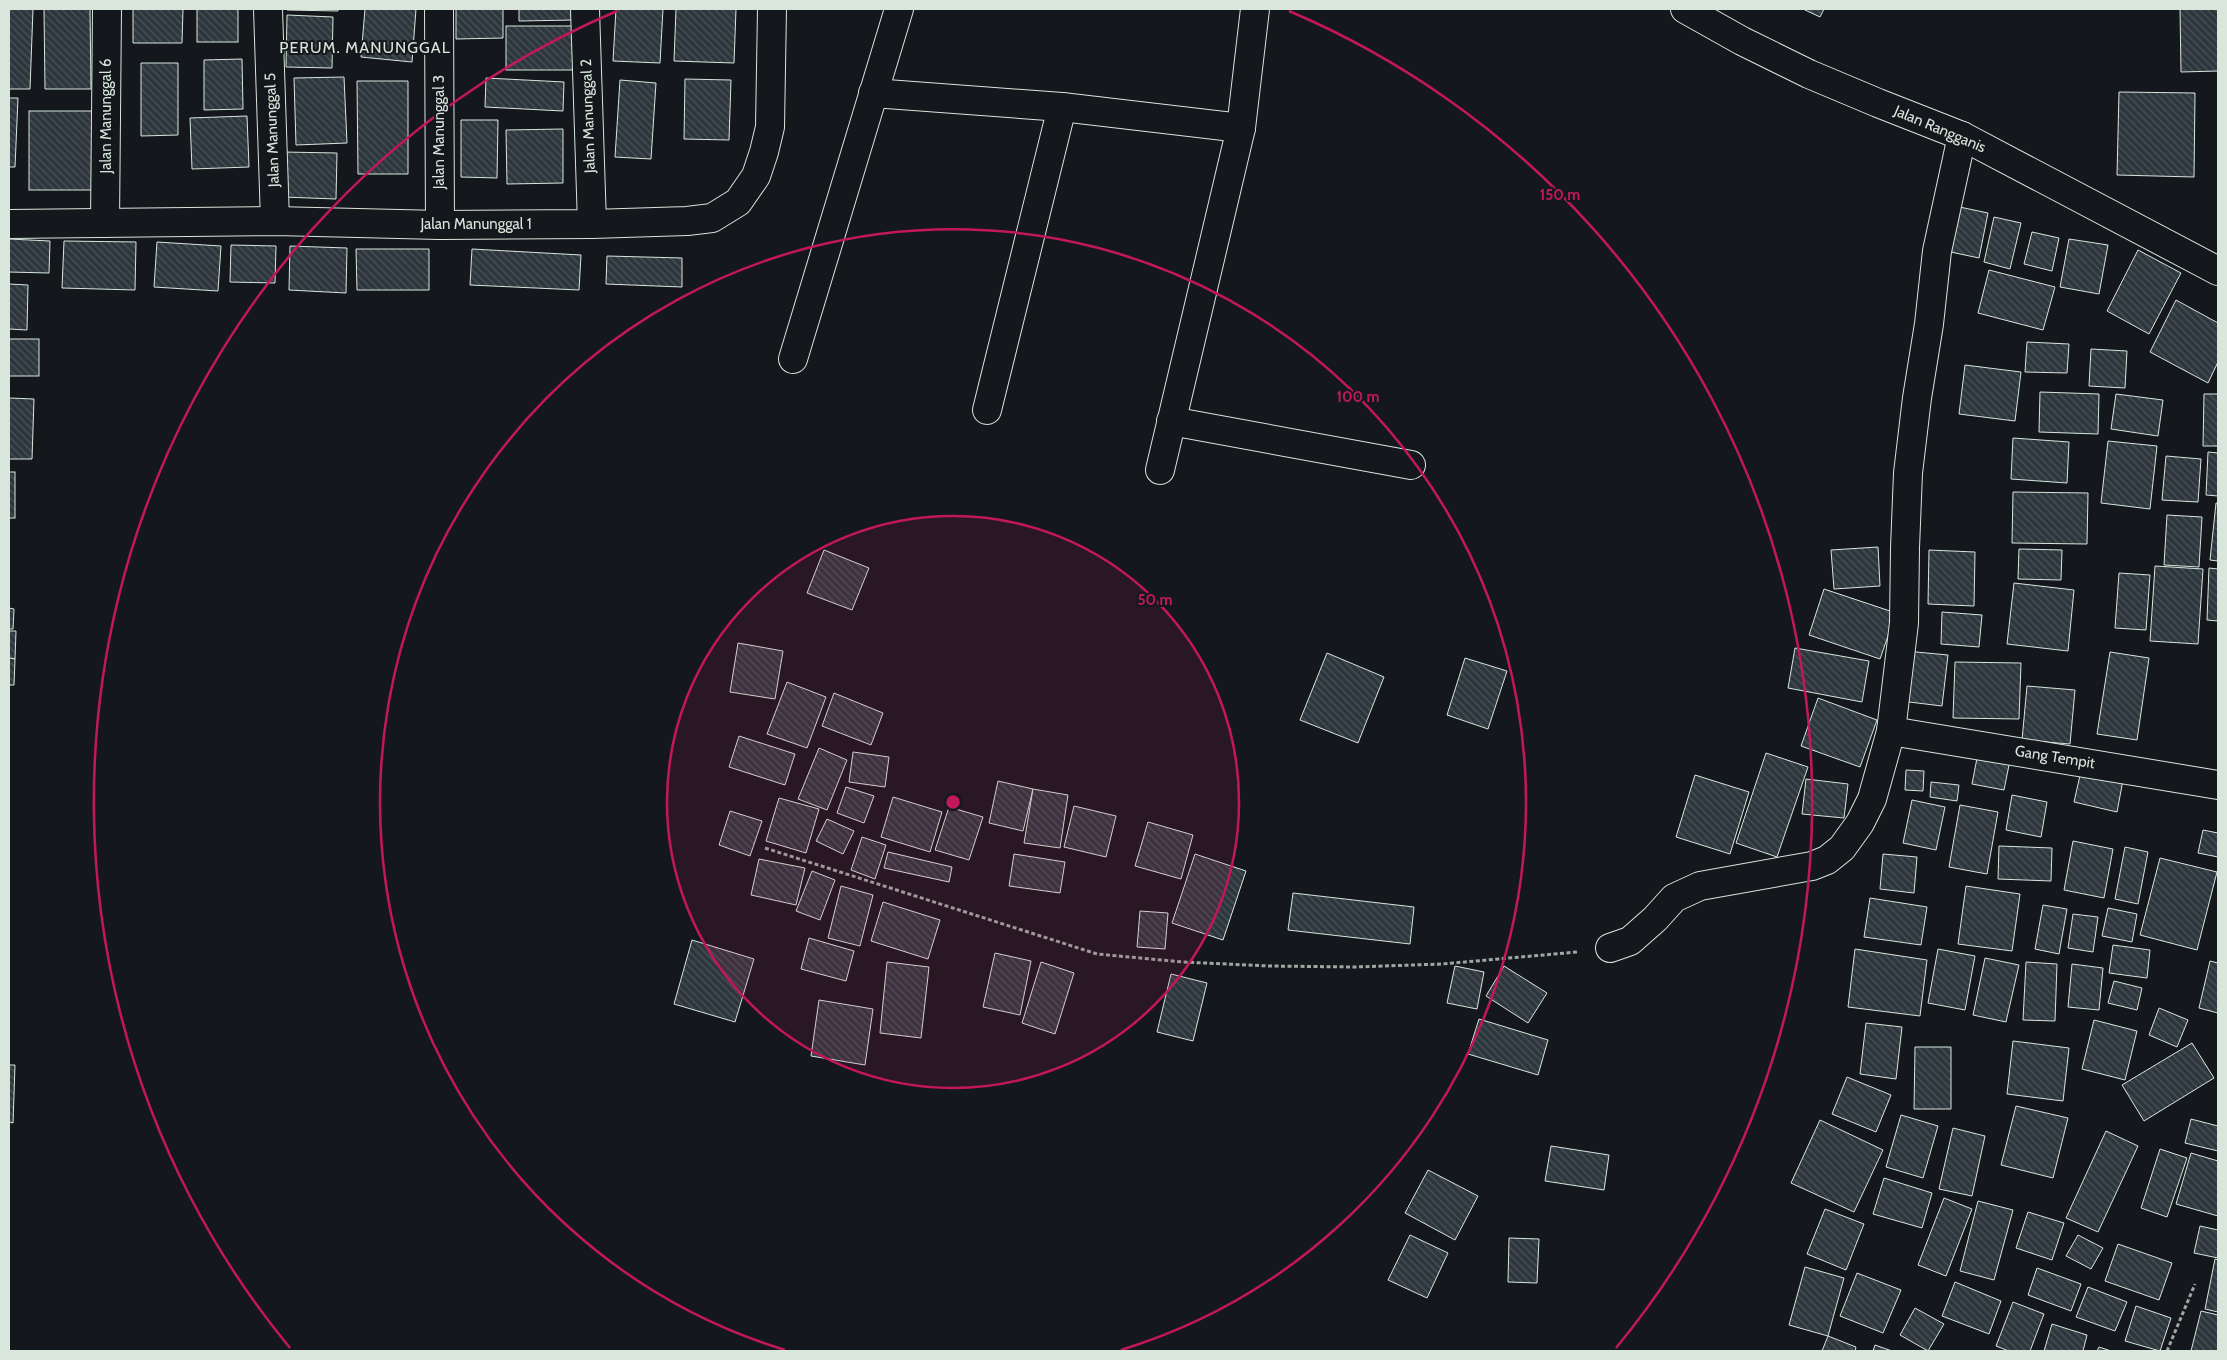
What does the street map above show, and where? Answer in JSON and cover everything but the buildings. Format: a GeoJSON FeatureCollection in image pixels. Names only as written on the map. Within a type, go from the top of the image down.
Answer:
{"type":"FeatureCollection","features":[{"type":"Feature","properties":{"kind":"street","name":"Jalan Manunggal 6"},"geometry":{"type":"LineString","coordinates":[[105,222],[107,9]]}},
{"type":"Feature","properties":{"kind":"street","name":"Jalan Manunggal 5"},"geometry":{"type":"LineString","coordinates":[[268,9],[274,221]]}},
{"type":"Feature","properties":{"kind":"street","name":"Jalan Manunggal 3"},"geometry":{"type":"LineString","coordinates":[[439,9],[440,225]]}},
{"type":"Feature","properties":{"kind":"street","name":"Jalan Manunggal 2"},"geometry":{"type":"LineString","coordinates":[[585,9],[592,224]]}},
{"type":"Feature","properties":{"kind":"street","name":"Jalan Manunggal 1"},"geometry":{"type":"LineString","coordinates":[[9,224],[274,221],[440,225],[592,224],[687,221],[712,218],[738,202],[756,176],[770,127],[772,9]]}},
{"type":"Feature","properties":{"kind":"street"},"geometry":{"type":"LineString","coordinates":[[793,359],[899,9]]}},
{"type":"Feature","properties":{"kind":"street"},"geometry":{"type":"LineString","coordinates":[[1160,470],[1241,128],[1255,9]]}},
{"type":"Feature","properties":{"kind":"street","name":"Jalan Rangganis"},"geometry":{"type":"LineString","coordinates":[[1685,9],[1742,41],[1810,74],[1962,136],[2218,272]]}},
{"type":"Feature","properties":{"kind":"street"},"geometry":{"type":"LineString","coordinates":[[873,93],[1062,107],[1241,128]]}},
{"type":"Feature","properties":{"kind":"street"},"geometry":{"type":"LineString","coordinates":[[987,410],[1062,107]]}},
{"type":"Feature","properties":{"kind":"street"},"geometry":{"type":"LineString","coordinates":[[1610,948],[1630,941],[1655,919],[1674,898],[1700,886],[1812,866],[1827,860],[1842,848],[1860,824],[1872,799],[1891,731],[1904,623],[1904,548],[1908,473],[1929,324],[1937,251],[1962,136]]}},
{"type":"Feature","properties":{"kind":"street"},"geometry":{"type":"LineString","coordinates":[[1171,420],[1411,465]]}},
{"type":"Feature","properties":{"kind":"street","name":"Gang Tempit"},"geometry":{"type":"LineString","coordinates":[[1891,731],[2218,785]]}},
{"type":"Feature","properties":{"kind":"path"},"geometry":{"type":"LineString","coordinates":[[765,848],[1097,954],[1183,962],[1355,967],[1442,964],[1527,958],[1610,948]]}},
{"type":"Feature","properties":{"kind":"path"},"geometry":{"type":"LineString","coordinates":[[2167,1351],[2195,1284]]}},
{"type":"Feature","properties":{"kind":"district","name":"PERUM. MANUNGGAL"},"geometry":{"type":"Point","coordinates":[365,47]}}]}
